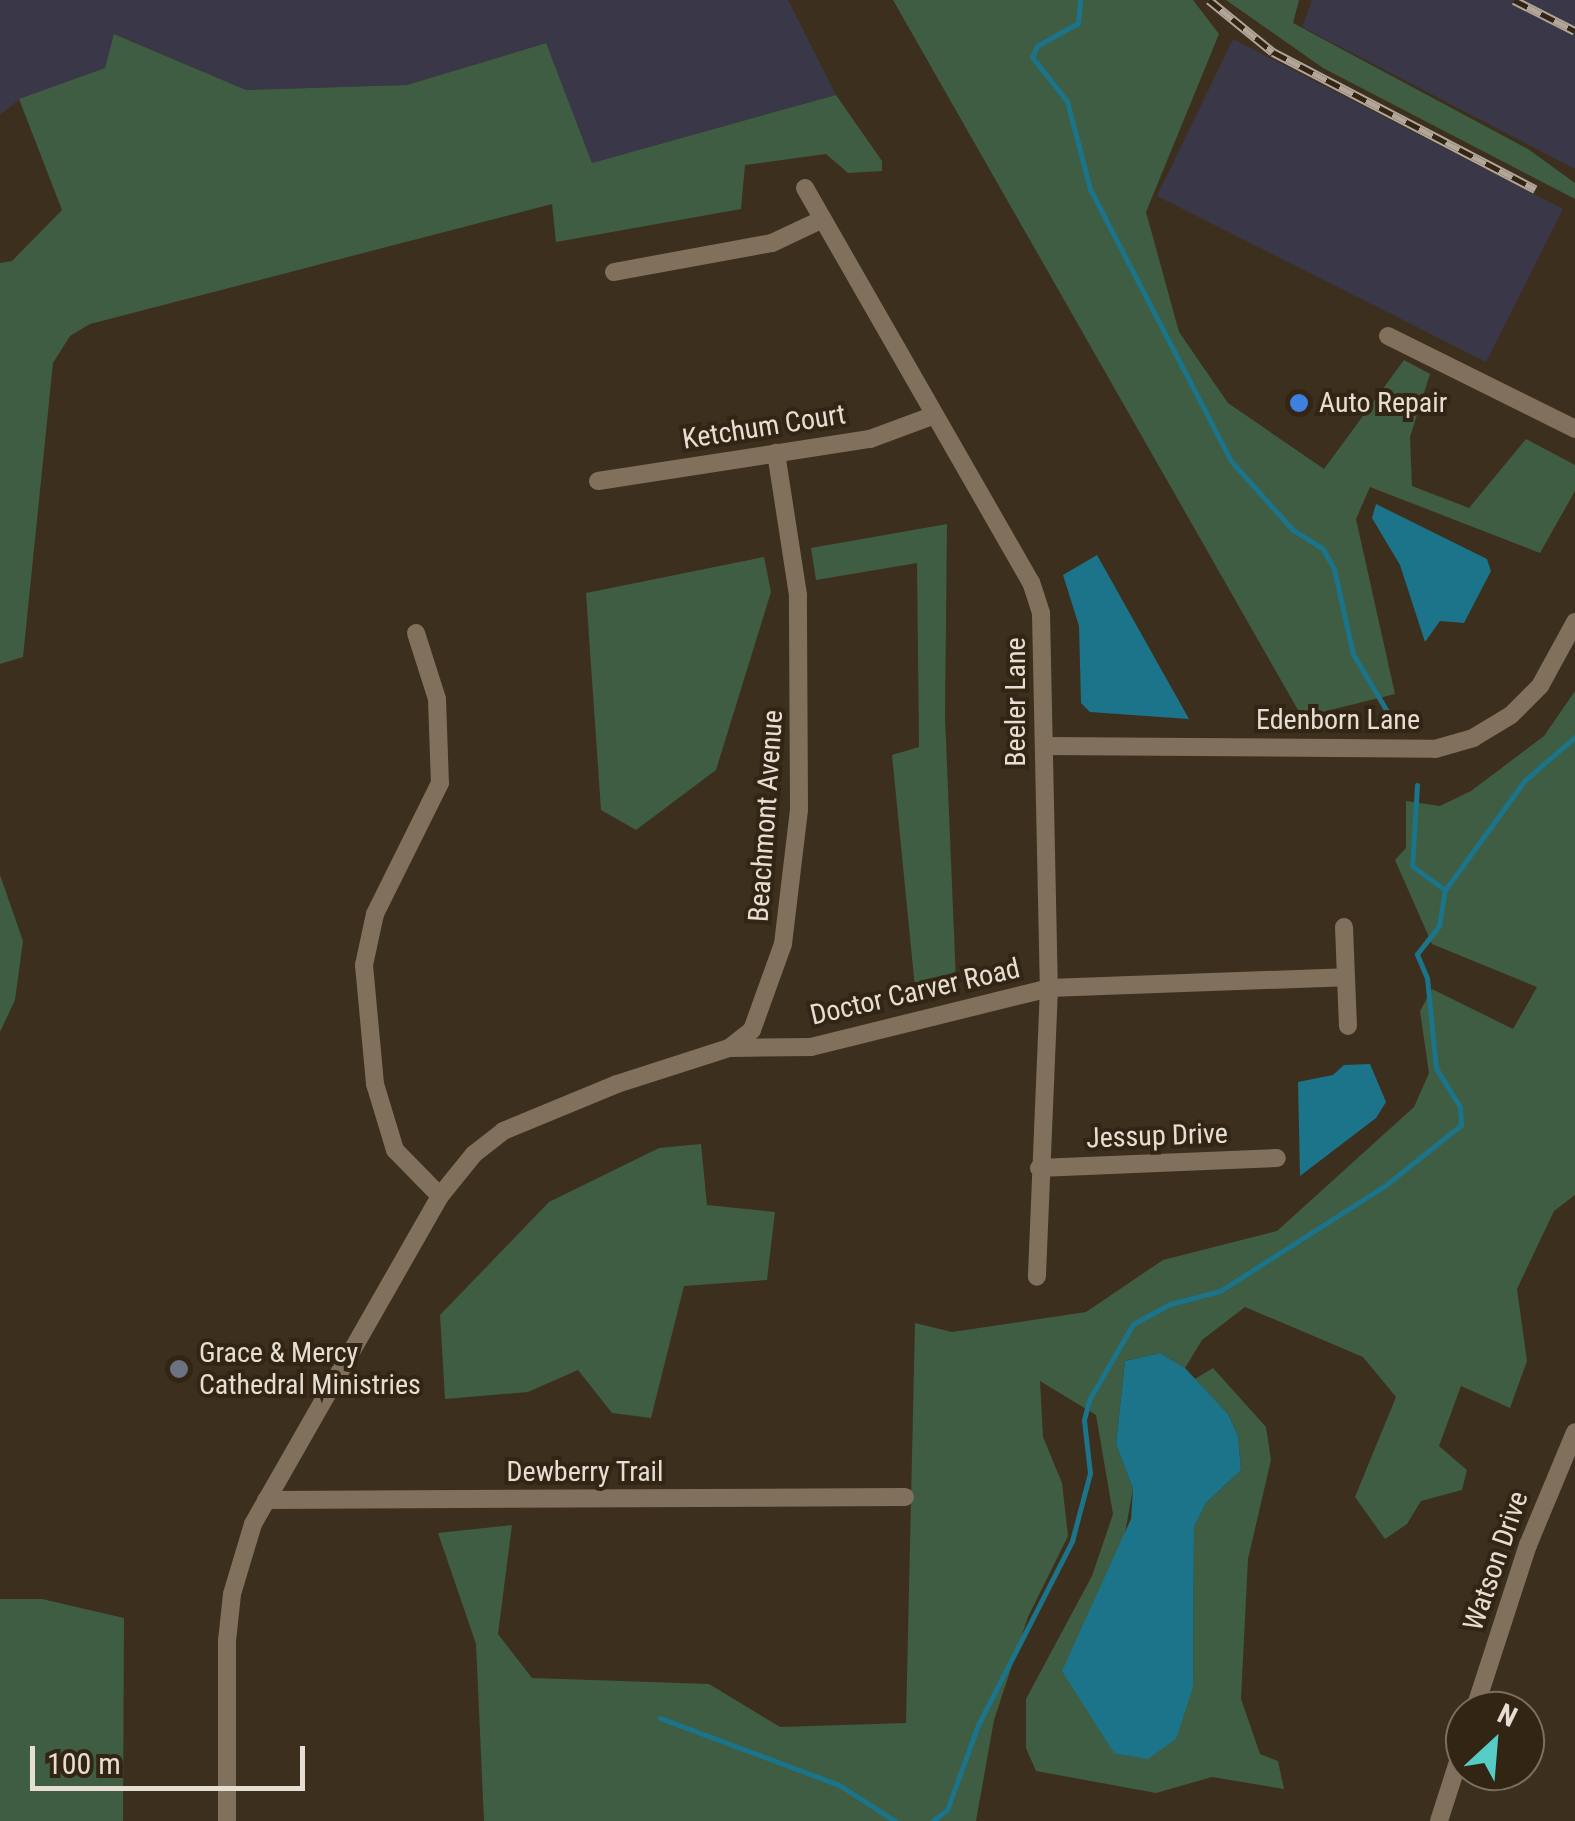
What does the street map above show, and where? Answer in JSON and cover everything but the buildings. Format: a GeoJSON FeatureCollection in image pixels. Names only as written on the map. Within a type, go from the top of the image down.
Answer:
{"type":"FeatureCollection","features":[{"type":"Feature","properties":{"kind":"street","name":"Beeler Lane"},"geometry":{"type":"LineString","coordinates":[[805,188],[1042,613],[1048,988],[1037,1277]]}},
{"type":"Feature","properties":{"kind":"street"},"geometry":{"type":"LineString","coordinates":[[614,272],[772,243],[823,219]]}},
{"type":"Feature","properties":{"kind":"street"},"geometry":{"type":"LineString","coordinates":[[1388,336],[1575,429]]}},
{"type":"Feature","properties":{"kind":"street","name":"Ketchum Court"},"geometry":{"type":"LineString","coordinates":[[598,482],[893,434],[935,415]]}},
{"type":"Feature","properties":{"kind":"street","name":"Beachmont Avenue"},"geometry":{"type":"LineString","coordinates":[[729,1048],[752,1030],[783,944],[800,809],[798,595],[776,453]]}},
{"type":"Feature","properties":{"kind":"street","name":"Edenborn Lane"},"geometry":{"type":"LineString","coordinates":[[1044,746],[1435,749],[1473,738],[1511,715],[1540,686],[1575,622]]}},
{"type":"Feature","properties":{"kind":"street"},"geometry":{"type":"LineString","coordinates":[[416,633],[437,700],[440,783],[375,914],[364,965],[375,1084],[395,1150],[440,1196]]}},
{"type":"Feature","properties":{"kind":"street"},"geometry":{"type":"LineString","coordinates":[[1344,928],[1348,1026]]}},
{"type":"Feature","properties":{"kind":"street","name":"Doctor Carver Road"},"geometry":{"type":"LineString","coordinates":[[228,1821],[232,1594],[266,1500],[440,1196],[474,1154],[532,1116],[729,1048],[811,1047],[1048,988],[1344,978]]}},
{"type":"Feature","properties":{"kind":"street","name":"Jessup Drive"},"geometry":{"type":"LineString","coordinates":[[1039,1168],[1277,1158]]}},
{"type":"Feature","properties":{"kind":"street","name":"Watson Drive"},"geometry":{"type":"LineString","coordinates":[[1481,1691],[1528,1545],[1575,1432]]}},
{"type":"Feature","properties":{"kind":"street","name":"Dewberry Trail"},"geometry":{"type":"LineString","coordinates":[[266,1500],[905,1497]]}},
{"type":"Feature","properties":{"kind":"street"},"geometry":{"type":"LineString","coordinates":[[1439,1821],[1449,1791]]}},
{"type":"Feature","properties":{"kind":"shaded area"},"geometry":{"type":"Polygon","coordinates":[[[0,0],[788,0],[836,95],[592,163],[545,43],[407,85],[246,90],[115,34],[105,68],[20,99],[0,115],[0,0]]]}},
{"type":"Feature","properties":{"kind":"shaded area"},"geometry":{"type":"Polygon","coordinates":[[[1312,0],[1575,0],[1575,169],[1302,27],[1312,0]]]}},
{"type":"Feature","properties":{"kind":"shaded area"},"geometry":{"type":"Polygon","coordinates":[[[1233,39],[1563,209],[1486,362],[1157,196],[1233,39]]]}},
{"type":"Feature","properties":{"kind":"green space"},"geometry":{"type":"Polygon","coordinates":[[[893,0],[1193,0],[1219,34],[1146,212],[1179,332],[1228,403],[1324,469],[1404,360],[1430,374],[1410,437],[1412,486],[1469,508],[1526,439],[1575,465],[1575,491],[1540,553],[1370,487],[1356,519],[1395,694],[1302,717],[893,0]]]}},
{"type":"Feature","properties":{"kind":"green space"},"geometry":{"type":"Polygon","coordinates":[[[1226,0],[1299,0],[1293,23],[1528,149],[1575,183],[1575,199],[1323,68],[1226,0]]]}},
{"type":"Feature","properties":{"kind":"green space"},"geometry":{"type":"Polygon","coordinates":[[[114,34],[246,90],[407,85],[546,43],[592,163],[836,95],[882,161],[882,171],[848,173],[826,154],[745,165],[741,209],[556,242],[552,204],[90,324],[70,336],[53,363],[23,657],[0,664],[0,263],[12,261],[62,210],[19,99],[105,68],[114,34]]]}},
{"type":"Feature","properties":{"kind":"green space"},"geometry":{"type":"Polygon","coordinates":[[[947,524],[945,717],[956,981],[916,998],[892,755],[919,747],[917,563],[816,580],[811,548],[947,524]]]}},
{"type":"Feature","properties":{"kind":"green space"},"geometry":{"type":"Polygon","coordinates":[[[764,557],[771,592],[716,770],[636,830],[601,810],[586,593],[764,557]]]}},
{"type":"Feature","properties":{"kind":"green space"},"geometry":{"type":"Polygon","coordinates":[[[1575,691],[1575,1195],[1554,1211],[1517,1289],[1527,1361],[1510,1408],[1461,1386],[1439,1446],[1467,1470],[1462,1490],[1421,1501],[1407,1524],[1385,1539],[1355,1497],[1396,1397],[1363,1357],[1245,1307],[1202,1340],[1185,1368],[1160,1353],[1125,1361],[1116,1444],[1133,1489],[1123,1544],[1193,1687],[1194,1527],[1206,1503],[1241,1470],[1238,1436],[1228,1414],[1195,1379],[1213,1368],[1266,1427],[1271,1460],[1248,1559],[1241,1699],[1260,1754],[1278,1761],[1284,1789],[1212,1777],[1156,1793],[1036,1771],[1026,1748],[1026,1699],[1092,1576],[1113,1514],[1096,1415],[1040,1381],[1043,1437],[1062,1483],[1068,1536],[1028,1617],[994,1720],[976,1821],[484,1821],[476,1644],[438,1533],[512,1525],[498,1634],[532,1678],[709,1684],[780,1727],[906,1723],[915,1323],[952,1332],[1086,1312],[1163,1260],[1277,1231],[1414,1107],[1429,1073],[1420,1011],[1432,989],[1513,1029],[1537,987],[1432,944],[1395,860],[1406,848],[1406,801],[1440,806],[1471,791],[1544,736],[1575,691]]]}},
{"type":"Feature","properties":{"kind":"green space"},"geometry":{"type":"Polygon","coordinates":[[[0,875],[23,941],[15,1000],[0,1032],[0,875]]]}},
{"type":"Feature","properties":{"kind":"green space"},"geometry":{"type":"Polygon","coordinates":[[[701,1144],[707,1205],[775,1212],[767,1280],[684,1286],[651,1418],[612,1413],[578,1370],[528,1392],[445,1399],[440,1315],[549,1202],[659,1148],[701,1144]]]}},
{"type":"Feature","properties":{"kind":"green space"},"geometry":{"type":"Polygon","coordinates":[[[0,1599],[42,1599],[124,1618],[123,1821],[0,1821],[0,1599]]]}},
{"type":"Feature","properties":{"kind":"water"},"geometry":{"type":"Polygon","coordinates":[[[1376,504],[1487,559],[1491,571],[1464,623],[1440,621],[1425,642],[1400,565],[1372,518],[1376,504]]]}},
{"type":"Feature","properties":{"kind":"water"},"geometry":{"type":"Polygon","coordinates":[[[1097,555],[1189,719],[1090,712],[1081,703],[1079,626],[1063,575],[1097,555]]]}},
{"type":"Feature","properties":{"kind":"water"},"geometry":{"type":"Polygon","coordinates":[[[1370,1064],[1386,1102],[1376,1118],[1300,1176],[1298,1082],[1333,1075],[1344,1065],[1370,1064]]]}},
{"type":"Feature","properties":{"kind":"water"},"geometry":{"type":"Polygon","coordinates":[[[1160,1353],[1185,1368],[1228,1414],[1238,1436],[1241,1470],[1206,1503],[1194,1527],[1193,1687],[1176,1739],[1148,1759],[1114,1753],[1062,1671],[1131,1519],[1133,1489],[1116,1444],[1125,1361],[1160,1353]]]}},
{"type":"Feature","properties":{"kind":"waterway"},"geometry":{"type":"LineString","coordinates":[[1080,0],[1078,23],[1037,46],[1032,57],[1067,101],[1090,189],[1231,461],[1293,530],[1323,549],[1334,569],[1353,654],[1388,713]]}},
{"type":"Feature","properties":{"kind":"waterway"},"geometry":{"type":"LineString","coordinates":[[932,1821],[947,1810],[978,1725],[1072,1541],[1090,1473],[1084,1420],[1089,1400],[1133,1324],[1170,1304],[1220,1291],[1387,1184],[1461,1125],[1460,1107],[1436,1068],[1427,978],[1417,954],[1439,926],[1445,890],[1525,780],[1575,737]]}},
{"type":"Feature","properties":{"kind":"waterway"},"geometry":{"type":"LineString","coordinates":[[1417,785],[1412,866],[1445,890]]}},
{"type":"Feature","properties":{"kind":"waterway"},"geometry":{"type":"LineString","coordinates":[[660,1718],[839,1785],[895,1821]]}},
{"type":"Feature","properties":{"kind":"railway"},"geometry":{"type":"LineString","coordinates":[[1209,0],[1273,52],[1535,189]]}},
{"type":"Feature","properties":{"kind":"railway"},"geometry":{"type":"LineString","coordinates":[[1514,0],[1575,31]]}},
{"type":"Feature","properties":{"kind":"place","name":"Auto Repair"},"geometry":{"type":"Point","coordinates":[1299,403]}},
{"type":"Feature","properties":{"kind":"place","name":"Grace & Mercy Cathedral Ministries"},"geometry":{"type":"Point","coordinates":[179,1369]}}]}
